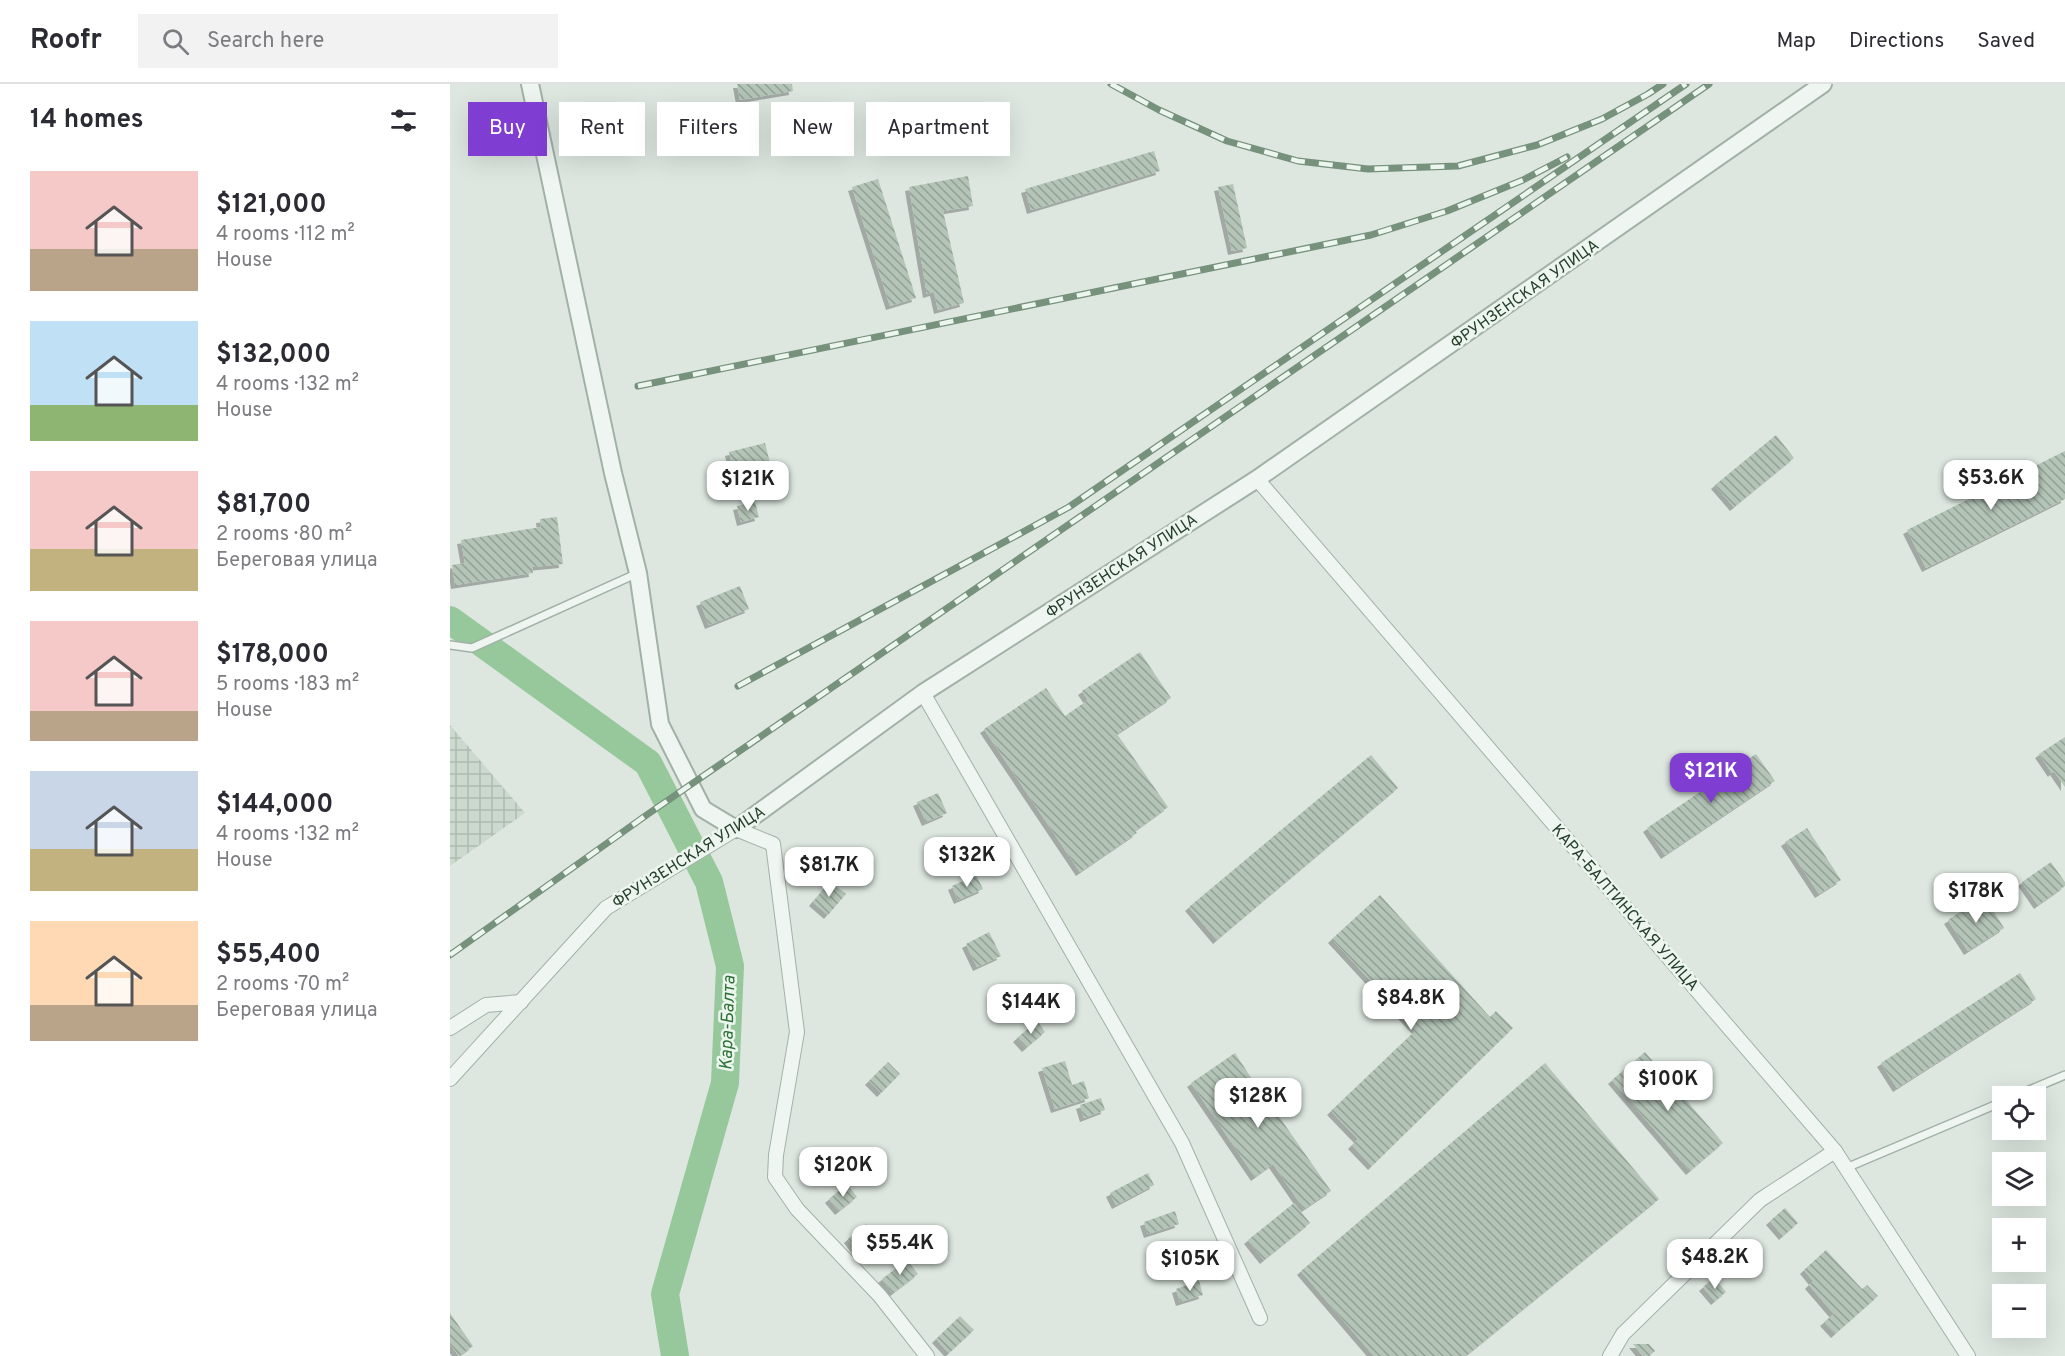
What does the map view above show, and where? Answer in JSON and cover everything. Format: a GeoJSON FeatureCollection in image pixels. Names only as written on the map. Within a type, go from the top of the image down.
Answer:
{"type":"FeatureCollection","features":[{"type":"Feature","properties":{"kind":"street"},"geometry":{"type":"LineString","coordinates":[[530,84],[613,473],[638,573],[660,724],[703,809],[736,829],[773,844],[798,1032],[776,1155],[775,1177],[797,1209],[880,1296],[927,1356]]}},
{"type":"Feature","properties":{"kind":"street","name":"ФРУНЗЕНСКАЯ УЛИЦА"},"geometry":{"type":"LineString","coordinates":[[450,1079],[606,908],[736,829],[923,693],[1257,479],[1823,84]]}},
{"type":"Feature","properties":{"kind":"street","name":"КАРА-БАЛТИНСКАЯ УЛИЦА"},"geometry":{"type":"LineString","coordinates":[[1257,479],[1835,1151],[1968,1356]]}},
{"type":"Feature","properties":{"kind":"street"},"geometry":{"type":"LineString","coordinates":[[923,693],[1182,1143],[1260,1318]]}},
{"type":"Feature","properties":{"kind":"street"},"geometry":{"type":"LineString","coordinates":[[450,1028],[486,1005],[521,1002]]}},
{"type":"Feature","properties":{"kind":"street"},"geometry":{"type":"LineString","coordinates":[[1610,1356],[1623,1334],[1760,1200],[1835,1151]]}},
{"type":"Feature","properties":{"kind":"lane"},"geometry":{"type":"LineString","coordinates":[[450,645],[472,648],[638,573]]}},
{"type":"Feature","properties":{"kind":"lane"},"geometry":{"type":"LineString","coordinates":[[2039,1086],[2065,1075]]}},
{"type":"Feature","properties":{"kind":"lane"},"geometry":{"type":"LineString","coordinates":[[1846,1168],[1992,1106]]}},
{"type":"Feature","properties":{"kind":"shaded area"},"geometry":{"type":"Polygon","coordinates":[[[450,725],[525,813],[450,866],[450,725]]]}},
{"type":"Feature","properties":{"kind":"building"},"geometry":{"type":"Polygon","coordinates":[[[737,84],[792,84],[793,91],[740,100],[737,84]]]}},
{"type":"Feature","properties":{"kind":"building"},"geometry":{"type":"Polygon","coordinates":[[[1154,151],[1160,171],[1031,210],[1025,189],[1154,151]]]}},
{"type":"Feature","properties":{"kind":"building"},"geometry":{"type":"Polygon","coordinates":[[[968,176],[973,206],[943,211],[964,303],[938,310],[934,292],[927,294],[909,187],[968,176]]]}},
{"type":"Feature","properties":{"kind":"building"},"geometry":{"type":"Polygon","coordinates":[[[878,179],[916,298],[890,306],[852,187],[878,179]]]}},
{"type":"Feature","properties":{"kind":"building"},"geometry":{"type":"Polygon","coordinates":[[[1233,184],[1247,248],[1232,251],[1218,187],[1233,184]]]}},
{"type":"Feature","properties":{"kind":"building"},"geometry":{"type":"Polygon","coordinates":[[[1776,435],[1794,458],[1734,507],[1715,485],[1776,435]]]}},
{"type":"Feature","properties":{"kind":"building"},"geometry":{"type":"Polygon","coordinates":[[[765,443],[770,463],[734,472],[729,452],[765,443]]]}},
{"type":"Feature","properties":{"kind":"building"},"geometry":{"type":"Polygon","coordinates":[[[2065,451],[2065,499],[1926,568],[1907,530],[2065,451]]]}},
{"type":"Feature","properties":{"kind":"building"},"geometry":{"type":"Polygon","coordinates":[[[755,502],[759,517],[741,522],[737,506],[755,502]]]}},
{"type":"Feature","properties":{"kind":"building"},"geometry":{"type":"Polygon","coordinates":[[[557,517],[563,564],[532,567],[533,573],[455,585],[452,565],[465,563],[461,540],[541,527],[540,519],[557,517]]]}},
{"type":"Feature","properties":{"kind":"building"},"geometry":{"type":"Polygon","coordinates":[[[740,586],[749,609],[709,625],[700,602],[740,586]]]}},
{"type":"Feature","properties":{"kind":"building"},"geometry":{"type":"Polygon","coordinates":[[[1140,652],[1171,698],[1117,734],[1168,807],[1135,831],[1137,833],[1080,872],[984,729],[1046,688],[1065,716],[1088,700],[1082,691],[1140,652]]]}},
{"type":"Feature","properties":{"kind":"building"},"geometry":{"type":"Polygon","coordinates":[[[2065,737],[2065,787],[2039,754],[2065,737]]]}},
{"type":"Feature","properties":{"kind":"building"},"geometry":{"type":"Polygon","coordinates":[[[1756,754],[1775,781],[1665,855],[1647,828],[1756,754]]]}},
{"type":"Feature","properties":{"kind":"building"},"geometry":{"type":"Polygon","coordinates":[[[1371,755],[1398,788],[1217,940],[1189,907],[1371,755]]]}},
{"type":"Feature","properties":{"kind":"building"},"geometry":{"type":"Polygon","coordinates":[[[938,793],[947,813],[926,822],[917,802],[938,793]]]}},
{"type":"Feature","properties":{"kind":"building"},"geometry":{"type":"Polygon","coordinates":[[[1807,828],[1841,880],[1819,894],[1785,842],[1807,828]]]}},
{"type":"Feature","properties":{"kind":"building"},"geometry":{"type":"Polygon","coordinates":[[[957,842],[962,854],[943,863],[937,851],[957,842]]]}},
{"type":"Feature","properties":{"kind":"building"},"geometry":{"type":"Polygon","coordinates":[[[2051,862],[2065,882],[2065,886],[2038,905],[2022,882],[2051,862]]]}},
{"type":"Feature","properties":{"kind":"building"},"geometry":{"type":"Polygon","coordinates":[[[976,875],[983,889],[958,900],[952,886],[976,875]]]}},
{"type":"Feature","properties":{"kind":"building"},"geometry":{"type":"Polygon","coordinates":[[[830,882],[846,894],[828,915],[813,902],[830,882]]]}},
{"type":"Feature","properties":{"kind":"building"},"geometry":{"type":"Polygon","coordinates":[[[1380,895],[1490,1017],[1496,1011],[1513,1028],[1372,1166],[1352,1145],[1358,1139],[1331,1111],[1416,1030],[1332,939],[1380,895]]]}},
{"type":"Feature","properties":{"kind":"building"},"geometry":{"type":"Polygon","coordinates":[[[1984,896],[2004,928],[1968,951],[1948,920],[1984,896]]]}},
{"type":"Feature","properties":{"kind":"building"},"geometry":{"type":"Polygon","coordinates":[[[989,932],[1001,956],[977,967],[966,944],[989,932]]]}},
{"type":"Feature","properties":{"kind":"building"},"geometry":{"type":"Polygon","coordinates":[[[2020,973],[2036,999],[1897,1088],[1881,1063],[2020,973]]]}},
{"type":"Feature","properties":{"kind":"building"},"geometry":{"type":"Polygon","coordinates":[[[1037,1021],[1045,1032],[1026,1048],[1017,1038],[1037,1021]]]}},
{"type":"Feature","properties":{"kind":"building"},"geometry":{"type":"Polygon","coordinates":[[[1645,1052],[1723,1143],[1690,1171],[1612,1080],[1645,1052]]]}},
{"type":"Feature","properties":{"kind":"building"},"geometry":{"type":"Polygon","coordinates":[[[1235,1053],[1276,1116],[1278,1115],[1331,1191],[1304,1209],[1273,1164],[1255,1177],[1191,1083],[1235,1053]]]}},
{"type":"Feature","properties":{"kind":"building"},"geometry":{"type":"Polygon","coordinates":[[[1065,1061],[1072,1085],[1084,1081],[1089,1098],[1055,1109],[1042,1068],[1065,1061]]]}},
{"type":"Feature","properties":{"kind":"building"},"geometry":{"type":"Polygon","coordinates":[[[888,1062],[900,1074],[881,1093],[869,1081],[888,1062]]]}},
{"type":"Feature","properties":{"kind":"building"},"geometry":{"type":"Polygon","coordinates":[[[1545,1063],[1659,1199],[1466,1356],[1374,1356],[1301,1271],[1545,1063]]]}},
{"type":"Feature","properties":{"kind":"building"},"geometry":{"type":"Polygon","coordinates":[[[1101,1098],[1105,1110],[1084,1118],[1080,1105],[1101,1098]]]}},
{"type":"Feature","properties":{"kind":"building"},"geometry":{"type":"Polygon","coordinates":[[[1148,1173],[1154,1185],[1116,1205],[1110,1193],[1148,1173]]]}},
{"type":"Feature","properties":{"kind":"building"},"geometry":{"type":"Polygon","coordinates":[[[847,1184],[857,1197],[839,1211],[829,1199],[847,1184]]]}},
{"type":"Feature","properties":{"kind":"building"},"geometry":{"type":"Polygon","coordinates":[[[1294,1203],[1310,1223],[1264,1260],[1248,1240],[1294,1203]]]}},
{"type":"Feature","properties":{"kind":"building"},"geometry":{"type":"Polygon","coordinates":[[[1785,1208],[1798,1223],[1783,1236],[1770,1221],[1785,1208]]]}},
{"type":"Feature","properties":{"kind":"building"},"geometry":{"type":"Polygon","coordinates":[[[1175,1211],[1179,1224],[1148,1234],[1144,1222],[1175,1211]]]}},
{"type":"Feature","properties":{"kind":"building"},"geometry":{"type":"Polygon","coordinates":[[[866,1224],[881,1243],[862,1258],[848,1239],[866,1224]]]}},
{"type":"Feature","properties":{"kind":"building"},"geometry":{"type":"Polygon","coordinates":[[[1826,1250],[1862,1289],[1867,1285],[1878,1296],[1835,1334],[1824,1322],[1834,1314],[1809,1285],[1813,1281],[1804,1270],[1826,1250]]]}},
{"type":"Feature","properties":{"kind":"building"},"geometry":{"type":"Polygon","coordinates":[[[907,1260],[918,1274],[893,1293],[882,1279],[907,1260]]]}},
{"type":"Feature","properties":{"kind":"building"},"geometry":{"type":"Polygon","coordinates":[[[1714,1278],[1726,1292],[1715,1301],[1703,1287],[1714,1278]]]}},
{"type":"Feature","properties":{"kind":"building"},"geometry":{"type":"Polygon","coordinates":[[[1199,1281],[1203,1295],[1180,1302],[1176,1289],[1199,1281]]]}},
{"type":"Feature","properties":{"kind":"building"},"geometry":{"type":"Polygon","coordinates":[[[450,1313],[473,1346],[459,1356],[450,1344],[450,1313]]]}},
{"type":"Feature","properties":{"kind":"building"},"geometry":{"type":"Polygon","coordinates":[[[960,1316],[974,1330],[949,1353],[936,1339],[960,1316]]]}},
{"type":"Feature","properties":{"kind":"building"},"geometry":{"type":"Polygon","coordinates":[[[1633,1344],[1649,1344],[1655,1351],[1649,1356],[1643,1356],[1633,1344]]]}},
{"type":"Feature","properties":{"kind":"waterway","name":"Кара-Балта"},"geometry":{"type":"LineString","coordinates":[[450,620],[648,763],[709,882],[730,966],[725,1083],[665,1294],[675,1356]]}},
{"type":"Feature","properties":{"kind":"railway"},"geometry":{"type":"LineString","coordinates":[[1111,84],[1159,110],[1227,141],[1298,161],[1368,169],[1458,166],[1537,145],[1602,119],[1663,84]]}},
{"type":"Feature","properties":{"kind":"railway"},"geometry":{"type":"LineString","coordinates":[[738,686],[1069,507],[1686,84]]}},
{"type":"Feature","properties":{"kind":"railway"},"geometry":{"type":"LineString","coordinates":[[450,955],[648,814],[1709,84]]}},
{"type":"Feature","properties":{"kind":"railway"},"geometry":{"type":"LineString","coordinates":[[638,386],[1371,235],[1447,211],[1523,180],[1567,157]]}}]}
